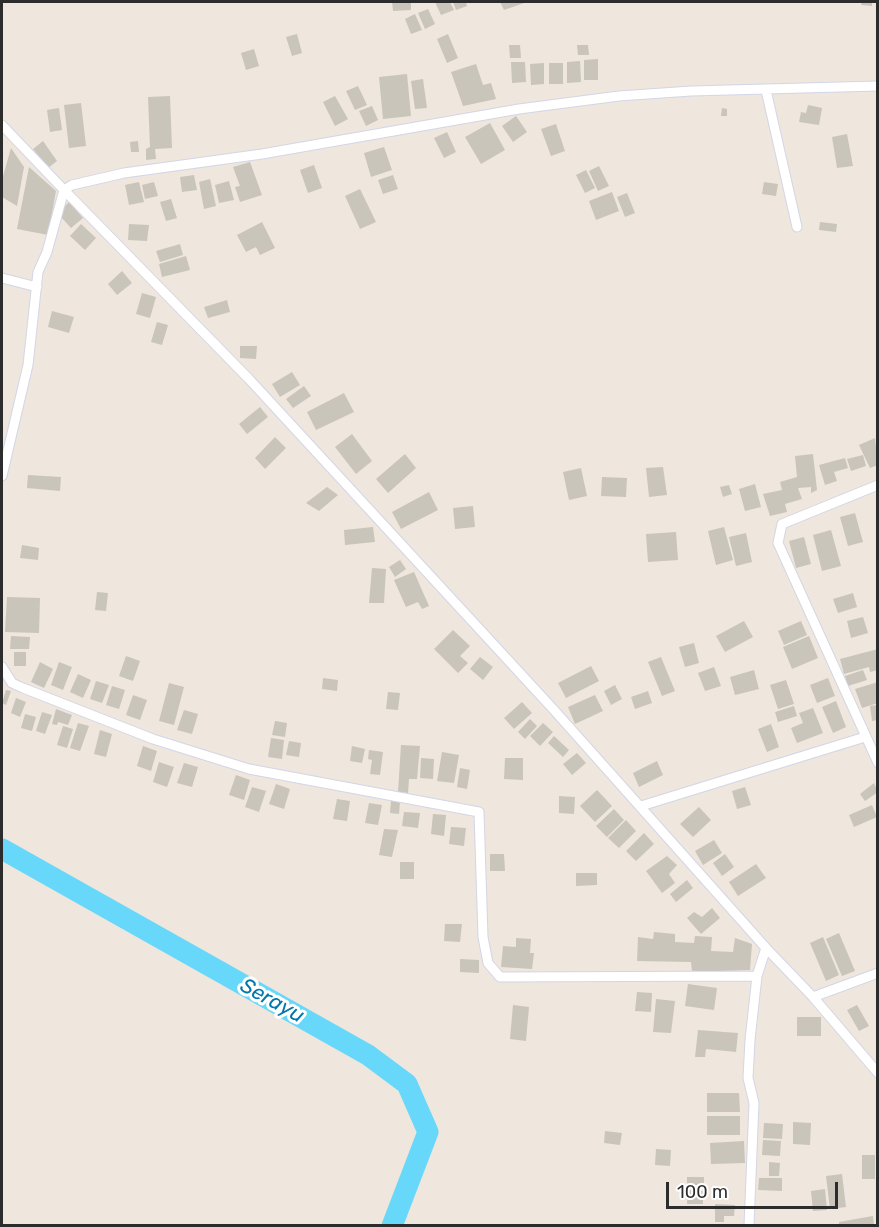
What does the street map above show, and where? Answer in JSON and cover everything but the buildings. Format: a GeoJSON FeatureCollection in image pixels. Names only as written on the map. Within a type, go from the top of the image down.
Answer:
{"type":"FeatureCollection","features":[{"type":"Feature","properties":{"kind":"street"},"geometry":{"type":"LineString","coordinates":[[2,476],[28,365],[38,272],[47,252],[63,190],[72,185],[124,173],[273,152],[519,109],[675,92],[878,86]]}},
{"type":"Feature","properties":{"kind":"street"},"geometry":{"type":"LineString","coordinates":[[766,90],[797,227]]}},
{"type":"Feature","properties":{"kind":"street"},"geometry":{"type":"LineString","coordinates":[[2,125],[249,379],[641,806],[720,900],[813,997],[878,1073]]}},
{"type":"Feature","properties":{"kind":"street"},"geometry":{"type":"LineString","coordinates":[[2,278],[37,288]]}},
{"type":"Feature","properties":{"kind":"street"},"geometry":{"type":"LineString","coordinates":[[878,485],[790,520],[782,524],[778,533],[778,543],[878,763]]}},
{"type":"Feature","properties":{"kind":"street"},"geometry":{"type":"LineString","coordinates":[[2,667],[12,683],[23,688],[153,739],[249,769],[478,812],[483,937],[488,963],[500,977],[757,976]]}},
{"type":"Feature","properties":{"kind":"street"},"geometry":{"type":"LineString","coordinates":[[641,806],[865,737]]}},
{"type":"Feature","properties":{"kind":"street"},"geometry":{"type":"LineString","coordinates":[[749,1226],[754,1104],[748,1078],[757,976],[766,948]]}},
{"type":"Feature","properties":{"kind":"street"},"geometry":{"type":"LineString","coordinates":[[813,997],[878,973]]}},
{"type":"Feature","properties":{"kind":"waterway","name":"Serayu"},"geometry":{"type":"LineString","coordinates":[[2,849],[368,1055],[407,1084],[428,1132],[392,1226]]}}]}
